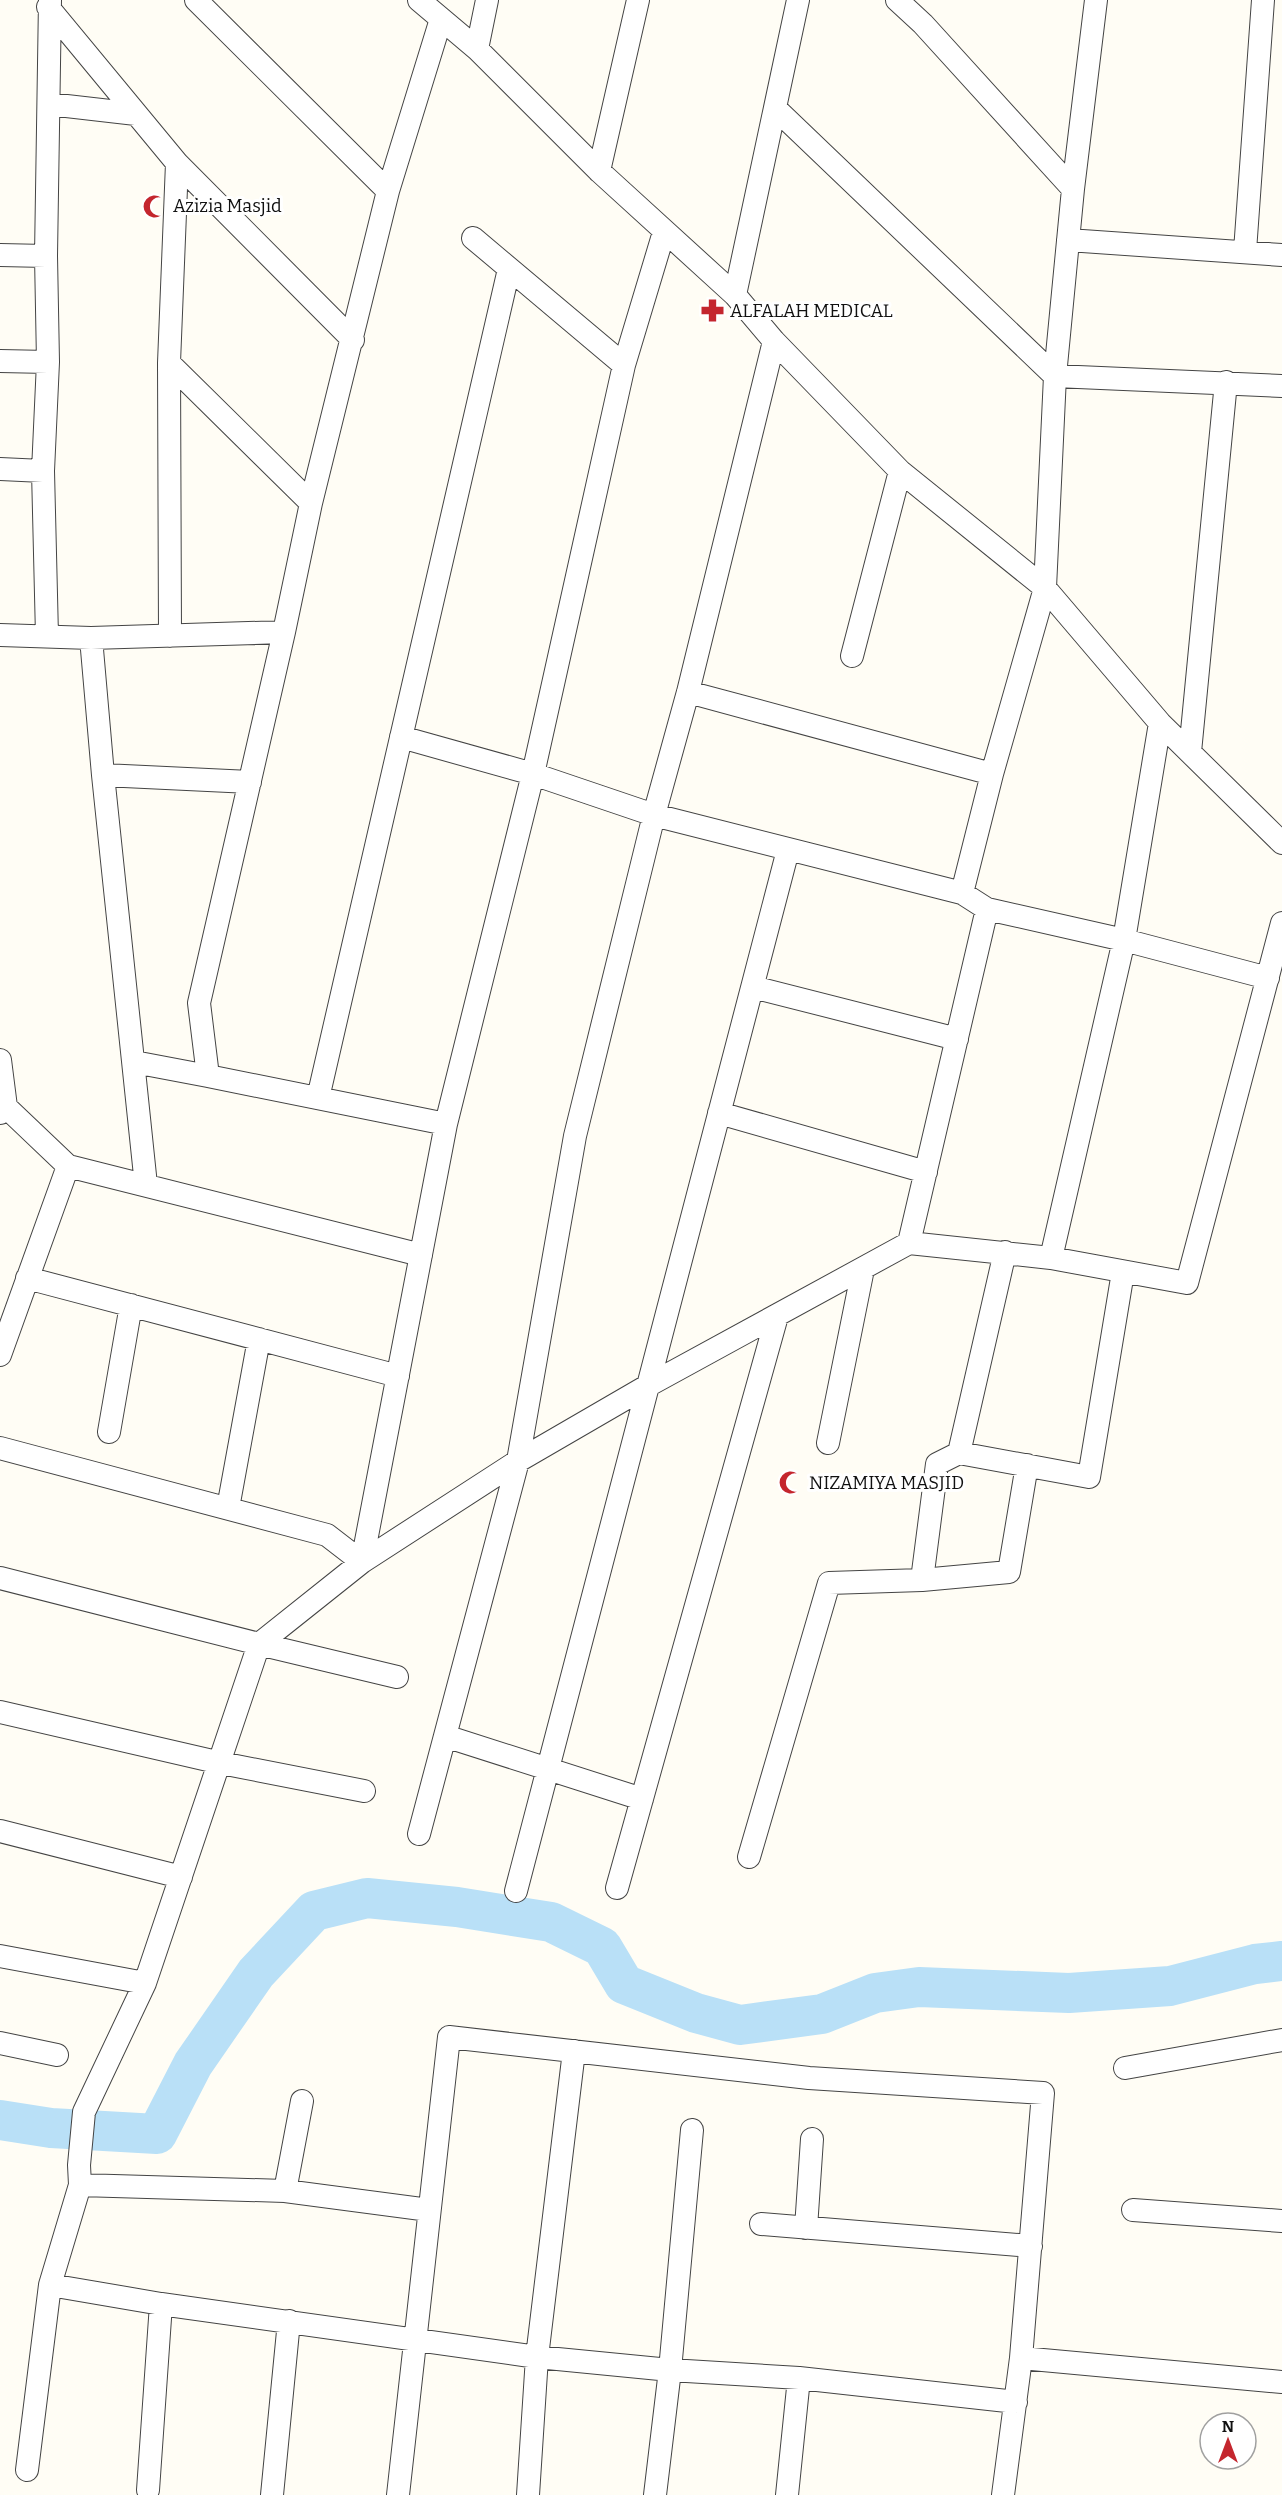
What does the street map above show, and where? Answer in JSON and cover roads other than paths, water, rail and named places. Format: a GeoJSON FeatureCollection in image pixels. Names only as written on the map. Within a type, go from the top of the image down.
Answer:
{"type":"FeatureCollection","features":[{"type":"Feature","properties":{"kind":"street"},"geometry":{"type":"LineString","coordinates":[[196,0],[388,191]]}},
{"type":"Feature","properties":{"kind":"street"},"geometry":{"type":"LineString","coordinates":[[419,0],[477,49],[600,171],[735,295],[774,341],[900,471],[1045,588],[1160,723],[1282,843]]}},
{"type":"Feature","properties":{"kind":"street"},"geometry":{"type":"LineString","coordinates":[[477,49],[487,0]]}},
{"type":"Feature","properties":{"kind":"street"},"geometry":{"type":"LineString","coordinates":[[600,171],[638,0]]}},
{"type":"Feature","properties":{"kind":"street"},"geometry":{"type":"LineString","coordinates":[[735,295],[777,110],[798,0]]}},
{"type":"Feature","properties":{"kind":"street"},"geometry":{"type":"LineString","coordinates":[[897,0],[923,24],[1073,189]]}},
{"type":"Feature","properties":{"kind":"street"},"geometry":{"type":"LineString","coordinates":[[923,24],[926,0]]}},
{"type":"Feature","properties":{"kind":"street"},"geometry":{"type":"LineString","coordinates":[[963,893],[992,774],[1045,588],[1055,376],[1073,189],[1096,0]]}},
{"type":"Feature","properties":{"kind":"street"},"geometry":{"type":"LineString","coordinates":[[1245,251],[1258,0]]}},
{"type":"Feature","properties":{"kind":"street"},"geometry":{"type":"LineString","coordinates":[[49,4],[177,164],[353,339]]}},
{"type":"Feature","properties":{"kind":"street"},"geometry":{"type":"LineString","coordinates":[[47,636],[43,471],[48,362],[46,256],[49,4]]}},
{"type":"Feature","properties":{"kind":"street"},"geometry":{"type":"LineString","coordinates":[[208,1076],[199,1003],[284,632],[311,503],[388,191],[441,19]]}},
{"type":"Feature","properties":{"kind":"street"},"geometry":{"type":"LineString","coordinates":[[49,104],[136,114]]}},
{"type":"Feature","properties":{"kind":"street"},"geometry":{"type":"LineString","coordinates":[[777,110],[1055,376],[1282,386]]}},
{"type":"Feature","properties":{"kind":"street"},"geometry":{"type":"LineString","coordinates":[[170,636],[169,363],[177,164]]}},
{"type":"Feature","properties":{"kind":"street"},"geometry":{"type":"LineString","coordinates":[[362,1562],[446,1124],[533,774],[624,365],[664,232]]}},
{"type":"Feature","properties":{"kind":"street"},"geometry":{"type":"LineString","coordinates":[[473,238],[624,365]]}},
{"type":"Feature","properties":{"kind":"street"},"geometry":{"type":"LineString","coordinates":[[1068,240],[1282,255]]}},
{"type":"Feature","properties":{"kind":"street"},"geometry":{"type":"LineString","coordinates":[[0,255],[46,256]]}},
{"type":"Feature","properties":{"kind":"street"},"geometry":{"type":"LineString","coordinates":[[318,1098],[509,269]]}},
{"type":"Feature","properties":{"kind":"street"},"geometry":{"type":"LineString","coordinates":[[419,1834],[518,1461],[575,1136],[654,815],[688,692],[774,341]]}},
{"type":"Feature","properties":{"kind":"street"},"geometry":{"type":"LineString","coordinates":[[0,361],[48,362]]}},
{"type":"Feature","properties":{"kind":"street"},"geometry":{"type":"LineString","coordinates":[[169,363],[311,503]]}},
{"type":"Feature","properties":{"kind":"street"},"geometry":{"type":"LineString","coordinates":[[1190,752],[1226,382]]}},
{"type":"Feature","properties":{"kind":"street"},"geometry":{"type":"LineString","coordinates":[[0,470],[43,471]]}},
{"type":"Feature","properties":{"kind":"street"},"geometry":{"type":"LineString","coordinates":[[852,656],[900,471]]}},
{"type":"Feature","properties":{"kind":"street"},"geometry":{"type":"LineString","coordinates":[[0,635],[91,638],[284,632]]}},
{"type":"Feature","properties":{"kind":"street"},"geometry":{"type":"LineString","coordinates":[[91,638],[146,1185]]}},
{"type":"Feature","properties":{"kind":"street"},"geometry":{"type":"LineString","coordinates":[[688,692],[992,774]]}},
{"type":"Feature","properties":{"kind":"street"},"geometry":{"type":"LineString","coordinates":[[1051,1258],[1124,940],[1160,723]]}},
{"type":"Feature","properties":{"kind":"street"},"geometry":{"type":"LineString","coordinates":[[401,737],[533,774],[654,815],[963,893],[987,909],[1124,940],[1268,978]]}},
{"type":"Feature","properties":{"kind":"street"},"geometry":{"type":"LineString","coordinates":[[103,775],[250,782]]}},
{"type":"Feature","properties":{"kind":"street"},"geometry":{"type":"LineString","coordinates":[[516,1891],[788,849]]}},
{"type":"Feature","properties":{"kind":"street"},"geometry":{"type":"LineString","coordinates":[[909,1243],[987,909]]}},
{"type":"Feature","properties":{"kind":"street"},"geometry":{"type":"LineString","coordinates":[[27,2470],[50,2285],[79,2175],[84,2112],[145,1983],[259,1644],[362,1562],[518,1461],[649,1385],[909,1243],[1051,1258],[1187,1283],[1282,923]]}},
{"type":"Feature","properties":{"kind":"street"},"geometry":{"type":"LineString","coordinates":[[753,987],[957,1039]]}},
{"type":"Feature","properties":{"kind":"street"},"geometry":{"type":"LineString","coordinates":[[0,1060],[3,1110],[68,1166],[421,1255]]}},
{"type":"Feature","properties":{"kind":"street"},"geometry":{"type":"LineString","coordinates":[[134,1062],[446,1124]]}},
{"type":"Feature","properties":{"kind":"street"},"geometry":{"type":"LineString","coordinates":[[719,1113],[926,1172]]}},
{"type":"Feature","properties":{"kind":"street"},"geometry":{"type":"LineString","coordinates":[[0,1355],[68,1166]]}},
{"type":"Feature","properties":{"kind":"street"},"geometry":{"type":"LineString","coordinates":[[959,1453],[1005,1252]]}},
{"type":"Feature","properties":{"kind":"street"},"geometry":{"type":"LineString","coordinates":[[828,1443],[863,1269]]}},
{"type":"Feature","properties":{"kind":"street"},"geometry":{"type":"LineString","coordinates":[[922,1580],[937,1464],[959,1453],[1089,1477],[1123,1272]]}},
{"type":"Feature","properties":{"kind":"street"},"geometry":{"type":"LineString","coordinates":[[27,1278],[398,1376]]}},
{"type":"Feature","properties":{"kind":"street"},"geometry":{"type":"LineString","coordinates":[[109,1432],[131,1305]]}},
{"type":"Feature","properties":{"kind":"street"},"geometry":{"type":"LineString","coordinates":[[617,1888],[777,1316]]}},
{"type":"Feature","properties":{"kind":"street"},"geometry":{"type":"LineString","coordinates":[[228,1508],[259,1339]]}},
{"type":"Feature","properties":{"kind":"street"},"geometry":{"type":"LineString","coordinates":[[0,1448],[327,1535],[362,1562]]}},
{"type":"Feature","properties":{"kind":"street"},"geometry":{"type":"LineString","coordinates":[[749,1857],[829,1583],[922,1580],[1009,1572],[1027,1466]]}},
{"type":"Feature","properties":{"kind":"street"},"geometry":{"type":"LineString","coordinates":[[0,1578],[397,1677]]}},
{"type":"Feature","properties":{"kind":"street"},"geometry":{"type":"LineString","coordinates":[[0,1712],[220,1762],[364,1791]]}},
{"type":"Feature","properties":{"kind":"street"},"geometry":{"type":"LineString","coordinates":[[445,1736],[642,1799]]}},
{"type":"Feature","properties":{"kind":"street"},"geometry":{"type":"LineString","coordinates":[[0,1831],[181,1876]]}},
{"type":"Feature","properties":{"kind":"street"},"geometry":{"type":"LineString","coordinates":[[0,1956],[145,1983]]}},
{"type":"Feature","properties":{"kind":"street"},"geometry":{"type":"LineString","coordinates":[[398,2495],[449,2037],[809,2078],[1043,2093],[1021,2358],[1003,2495]]}},
{"type":"Feature","properties":{"kind":"street"},"geometry":{"type":"LineString","coordinates":[[1125,2068],[1282,2040]]}},
{"type":"Feature","properties":{"kind":"street"},"geometry":{"type":"LineString","coordinates":[[0,2043],[57,2055]]}},
{"type":"Feature","properties":{"kind":"street"},"geometry":{"type":"LineString","coordinates":[[528,2495],[537,2357],[574,2052]]}},
{"type":"Feature","properties":{"kind":"street"},"geometry":{"type":"LineString","coordinates":[[285,2191],[302,2101]]}},
{"type":"Feature","properties":{"kind":"street"},"geometry":{"type":"LineString","coordinates":[[655,2495],[670,2370],[692,2130]]}},
{"type":"Feature","properties":{"kind":"street"},"geometry":{"type":"LineString","coordinates":[[806,2228],[812,2139]]}},
{"type":"Feature","properties":{"kind":"street"},"geometry":{"type":"LineString","coordinates":[[79,2175],[285,2191],[429,2210]]}},
{"type":"Feature","properties":{"kind":"street"},"geometry":{"type":"LineString","coordinates":[[1133,2210],[1282,2221]]}},
{"type":"Feature","properties":{"kind":"street"},"geometry":{"type":"LineString","coordinates":[[761,2224],[1031,2246]]}},
{"type":"Feature","properties":{"kind":"street"},"geometry":{"type":"LineString","coordinates":[[50,2285],[161,2304],[537,2357],[670,2370],[799,2378],[1016,2402]]}},
{"type":"Feature","properties":{"kind":"street"},"geometry":{"type":"LineString","coordinates":[[148,2490],[161,2304]]}},
{"type":"Feature","properties":{"kind":"street"},"geometry":{"type":"LineString","coordinates":[[272,2495],[289,2321]]}},
{"type":"Feature","properties":{"kind":"street"},"geometry":{"type":"LineString","coordinates":[[1021,2358],[1282,2382]]}},
{"type":"Feature","properties":{"kind":"street"},"geometry":{"type":"LineString","coordinates":[[787,2495],[799,2378]]}},
{"type":"Feature","properties":{"kind":"waterway"},"geometry":{"type":"LineString","coordinates":[[0,2120],[51,2128],[157,2134],[193,2064],[256,1973],[314,1911],[367,1898],[457,1907],[551,1922],[602,1947],[624,1984],[696,2013],[740,2025],[822,2014],[875,1993],[919,1987],[1069,1993],[1170,1986],[1255,1964],[1282,1961]]}},
{"type":"Feature","properties":{"kind":"place","name":"Azizia Masjid"},"geometry":{"type":"Point","coordinates":[155,206]}},
{"type":"Feature","properties":{"kind":"place","name":"ALFALAH MEDICAL"},"geometry":{"type":"Point","coordinates":[712,311]}},
{"type":"Feature","properties":{"kind":"place","name":"NIZAMIYA MASJID"},"geometry":{"type":"Point","coordinates":[791,1483]}}]}
